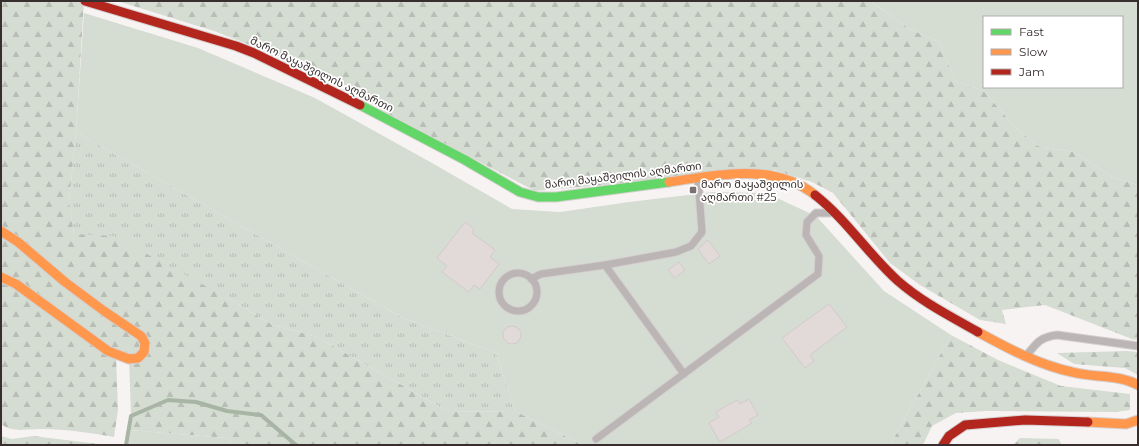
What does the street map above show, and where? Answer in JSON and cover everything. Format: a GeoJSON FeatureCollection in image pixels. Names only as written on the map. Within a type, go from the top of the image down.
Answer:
{"type":"FeatureCollection","features":[{"type":"Feature","properties":{"kind":"main road","name":"მარო მაყაშვილის აღმართი"},"geometry":{"type":"LineString","coordinates":[[85,1],[236,46],[254,53],[460,157],[530,196],[541,198],[723,175],[764,174],[777,176],[804,187],[816,195],[836,213],[891,274],[913,294],[961,322],[1026,356],[1068,372],[1135,382],[1138,385]]}},
{"type":"Feature","properties":{"kind":"main road"},"geometry":{"type":"LineString","coordinates":[[1,231],[18,242],[65,282],[104,312],[141,336],[145,343],[144,352],[138,358],[129,359],[108,351],[16,284],[1,276]]}},
{"type":"Feature","properties":{"kind":"main road"},"geometry":{"type":"LineString","coordinates":[[943,445],[949,436],[965,425],[1025,420],[1126,424],[1138,420]]}},
{"type":"Feature","properties":{"kind":"lane"},"geometry":{"type":"LineString","coordinates":[[531,279],[540,274],[605,265],[676,252],[691,246],[702,232],[698,178]]}},
{"type":"Feature","properties":{"kind":"lane"},"geometry":{"type":"LineString","coordinates":[[596,439],[818,274],[819,256],[806,235],[807,222],[816,213],[836,213]]}},
{"type":"Feature","properties":{"kind":"lane"},"geometry":{"type":"LineString","coordinates":[[605,265],[684,374]]}},
{"type":"Feature","properties":{"kind":"lane"},"geometry":{"type":"LineString","coordinates":[[520,273],[531,279],[537,290],[535,302],[531,306],[526,310],[514,311],[504,305],[500,300],[498,293],[502,281],[507,276],[520,273]]}},
{"type":"Feature","properties":{"kind":"lane"},"geometry":{"type":"LineString","coordinates":[[1026,356],[1037,342],[1047,336],[1058,335],[1138,346]]}},
{"type":"Feature","properties":{"kind":"green space"},"geometry":{"type":"Polygon","coordinates":[[[1,1],[84,1],[76,132],[69,202],[74,234],[114,236],[273,325],[317,337],[449,412],[515,411],[583,445],[234,445],[227,438],[128,430],[131,416],[129,359],[1,277],[1,1]]]}},
{"type":"Feature","properties":{"kind":"green space"},"geometry":{"type":"Polygon","coordinates":[[[117,1],[870,1],[910,29],[939,42],[956,82],[983,90],[1015,127],[1038,146],[1074,152],[1114,178],[1138,185],[1138,340],[1045,305],[1002,310],[1006,324],[980,320],[920,285],[890,263],[833,193],[812,182],[774,170],[535,191],[383,111],[333,77],[214,31],[117,1]]]}},
{"type":"Feature","properties":{"kind":"green space"},"geometry":{"type":"Polygon","coordinates":[[[870,1],[1138,1],[1138,185],[1114,178],[1074,152],[1038,146],[1015,127],[983,90],[956,82],[939,42],[910,29],[870,1]]]}},
{"type":"Feature","properties":{"kind":"green space"},"geometry":{"type":"Polygon","coordinates":[[[84,13],[198,48],[315,98],[512,209],[560,212],[713,192],[766,193],[816,216],[884,291],[951,335],[890,445],[583,445],[515,411],[496,353],[401,317],[76,132],[84,13]]]}},
{"type":"Feature","properties":{"kind":"green space"},"geometry":{"type":"Polygon","coordinates":[[[76,132],[401,317],[496,353],[515,411],[449,412],[317,337],[273,325],[229,299],[74,234],[69,202],[76,132]]]}},
{"type":"Feature","properties":{"kind":"green space"},"geometry":{"type":"Polygon","coordinates":[[[1,280],[116,356],[118,410],[114,437],[60,430],[16,430],[1,424],[1,280]]]}},
{"type":"Feature","properties":{"kind":"green space"},"geometry":{"type":"Polygon","coordinates":[[[951,335],[998,360],[1061,386],[1130,394],[1130,410],[1116,412],[986,411],[956,413],[932,426],[923,445],[890,445],[951,335]]]}},
{"type":"Feature","properties":{"kind":"green space"},"geometry":{"type":"Polygon","coordinates":[[[1138,352],[1138,375],[1125,368],[1074,364],[1057,353],[1138,352]]]}},
{"type":"Feature","properties":{"kind":"green space"},"geometry":{"type":"Polygon","coordinates":[[[128,430],[227,438],[234,445],[126,444],[128,430]]]}},
{"type":"Feature","properties":{"kind":"green space"},"geometry":{"type":"Polygon","coordinates":[[[1,436],[12,439],[33,436],[107,445],[1,445],[1,436]]]}},
{"type":"Feature","properties":{"kind":"green space"},"geometry":{"type":"Polygon","coordinates":[[[1020,438],[1059,439],[1061,445],[1013,445],[1020,438]]]}},
{"type":"Feature","properties":{"kind":"building"},"geometry":{"type":"Polygon","coordinates":[[[465,222],[474,229],[472,233],[495,250],[490,257],[499,264],[480,289],[474,285],[469,292],[442,272],[447,266],[437,258],[465,222]]]}},
{"type":"Feature","properties":{"kind":"building"},"geometry":{"type":"Polygon","coordinates":[[[708,240],[720,256],[709,264],[698,249],[708,240]]]}},
{"type":"Feature","properties":{"kind":"building"},"geometry":{"type":"Polygon","coordinates":[[[679,262],[685,270],[675,278],[668,270],[679,262]]]}},
{"type":"Feature","properties":{"kind":"building"},"geometry":{"type":"Polygon","coordinates":[[[829,304],[847,327],[810,355],[814,361],[805,368],[782,338],[829,304]]]}},
{"type":"Feature","properties":{"kind":"building"},"geometry":{"type":"Polygon","coordinates":[[[512,326],[518,329],[521,335],[518,341],[512,344],[506,341],[503,335],[506,329],[512,326]]]}},
{"type":"Feature","properties":{"kind":"building"},"geometry":{"type":"Polygon","coordinates":[[[749,399],[758,415],[749,420],[752,423],[720,442],[709,423],[719,417],[716,412],[737,400],[740,404],[749,399]]]}},
{"type":"Feature","properties":{"kind":"waterway"},"geometry":{"type":"LineString","coordinates":[[126,445],[131,416],[168,400],[196,402],[227,411],[261,415],[296,445]]}},
{"type":"Feature","properties":{"kind":"traffic: fast"},"geometry":{"type":"LineString","coordinates":[[360,105],[465,160],[520,192],[538,197],[556,197],[669,182]]}},
{"type":"Feature","properties":{"kind":"traffic: slow"},"geometry":{"type":"LineString","coordinates":[[669,182],[725,174],[763,175],[782,178],[799,185],[815,195]]}},
{"type":"Feature","properties":{"kind":"traffic: slow"},"geometry":{"type":"LineString","coordinates":[[1,231],[18,242],[65,282],[141,336],[145,343],[144,352],[138,358],[129,359],[108,351],[16,284],[1,277]]}},
{"type":"Feature","properties":{"kind":"traffic: slow"},"geometry":{"type":"LineString","coordinates":[[978,332],[1012,350],[1047,365],[1080,374],[1122,379],[1138,385]]}},
{"type":"Feature","properties":{"kind":"traffic: slow"},"geometry":{"type":"LineString","coordinates":[[1088,422],[1126,424],[1138,420]]}},
{"type":"Feature","properties":{"kind":"traffic: jam"},"geometry":{"type":"LineString","coordinates":[[85,1],[236,46],[254,53],[360,105]]}},
{"type":"Feature","properties":{"kind":"traffic: jam"},"geometry":{"type":"LineString","coordinates":[[815,195],[837,215],[887,271],[907,289],[926,302],[978,332]]}},
{"type":"Feature","properties":{"kind":"traffic: jam"},"geometry":{"type":"LineString","coordinates":[[943,445],[949,436],[965,425],[1025,420],[1088,422]]}},
{"type":"Feature","properties":{"kind":"place","name":"მარო მაყაშვილის აღმართი #25"},"geometry":{"type":"Point","coordinates":[693,190]}}]}
